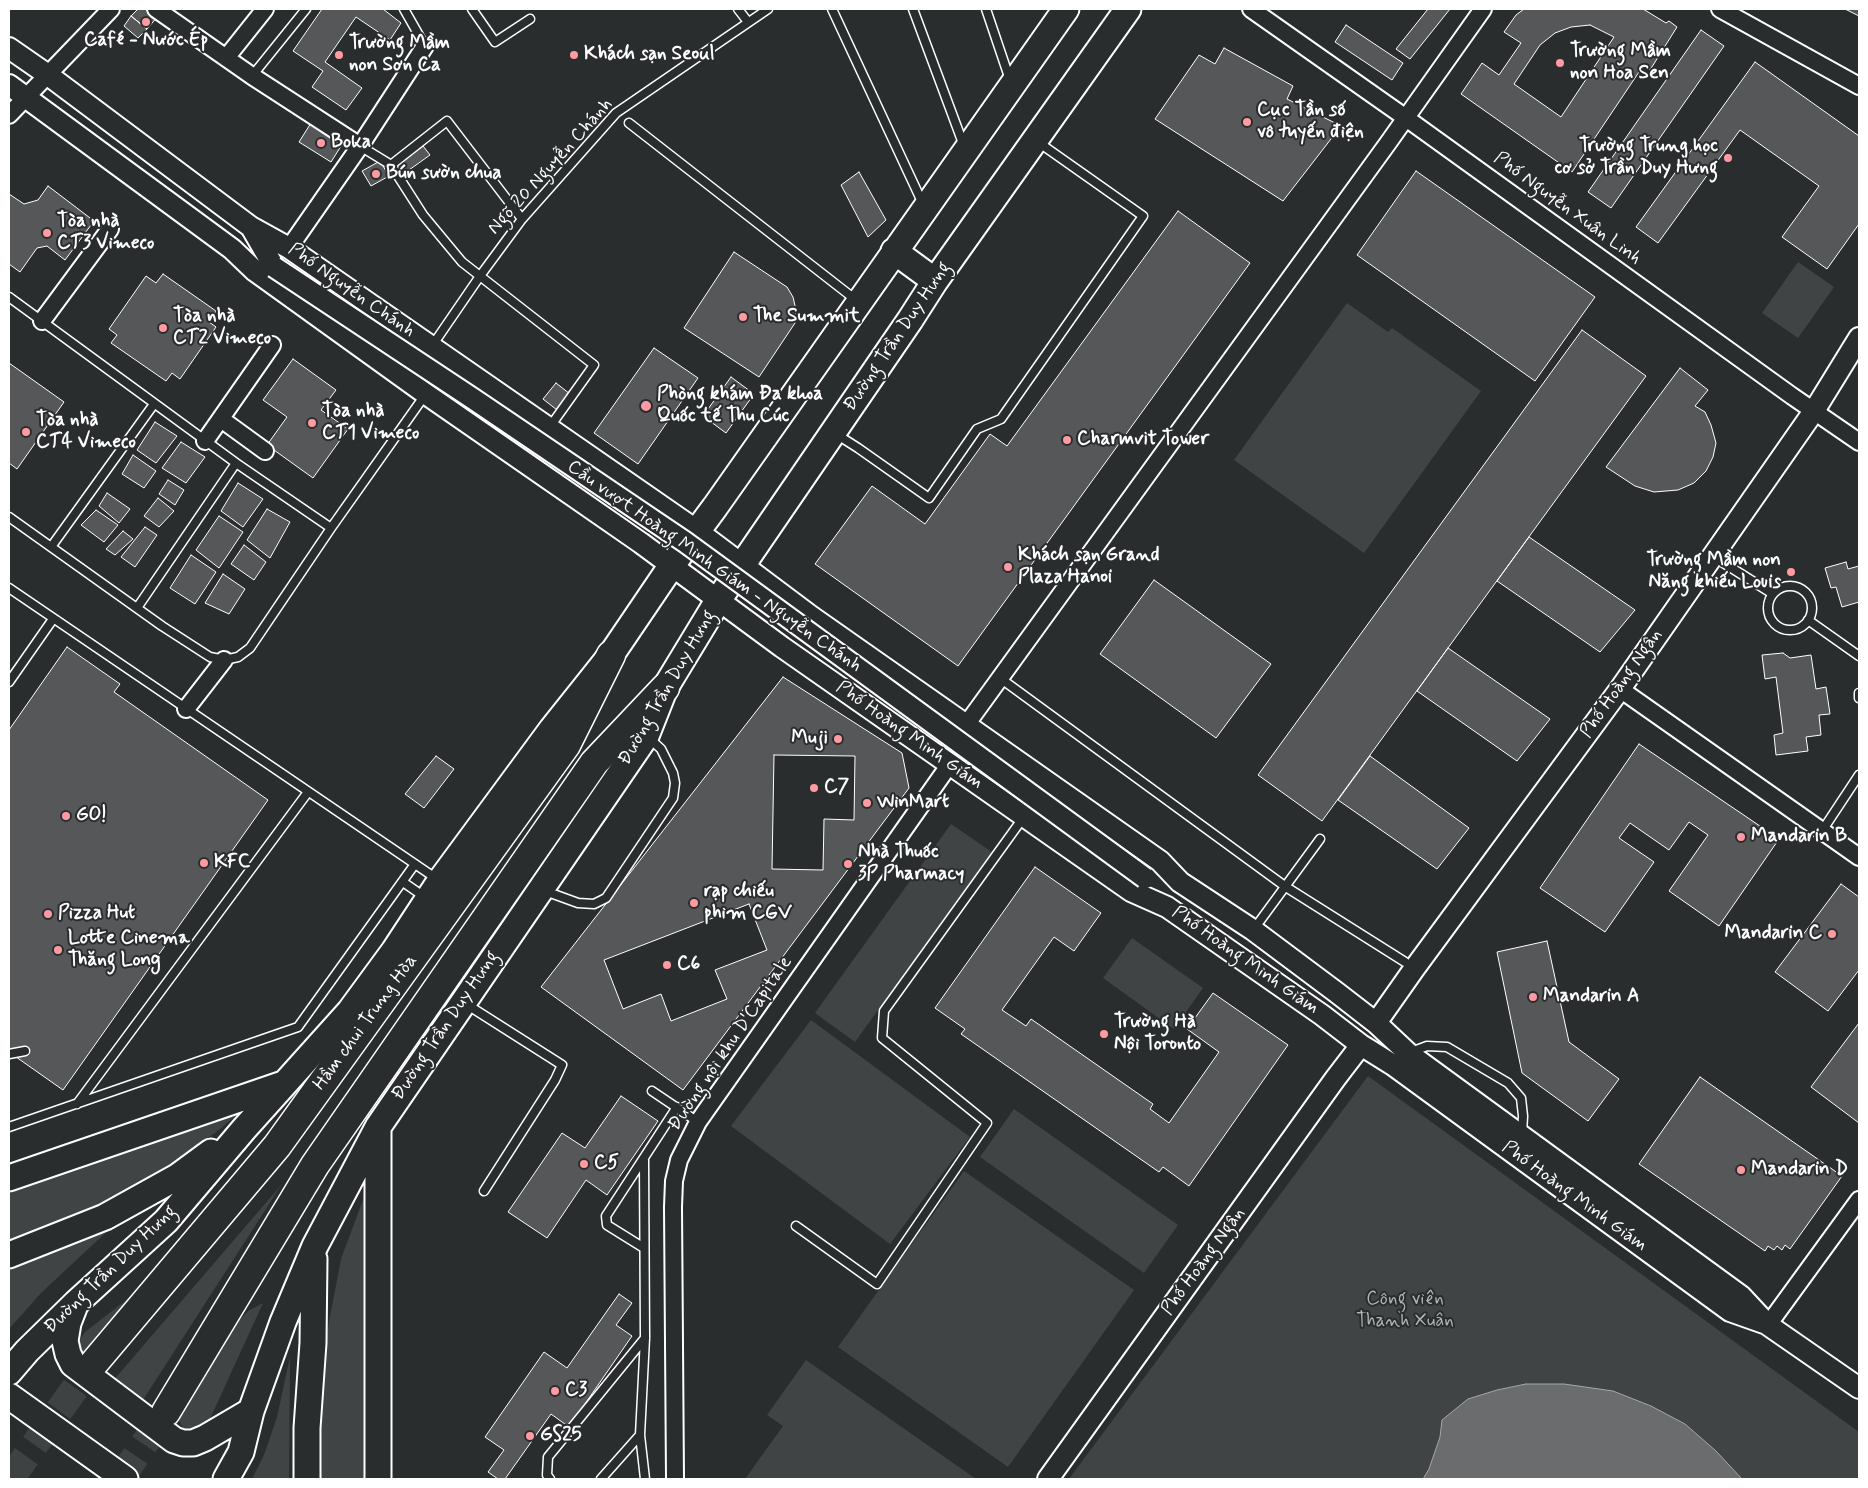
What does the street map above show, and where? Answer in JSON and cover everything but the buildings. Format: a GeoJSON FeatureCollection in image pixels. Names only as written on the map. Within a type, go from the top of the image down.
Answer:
{"type":"FeatureCollection","features":[{"type":"Feature","properties":{"kind":"highway","name":"Hầm chui Trung Hòa"},"geometry":{"type":"LineString","coordinates":[[89,1370],[277,1146],[566,745],[611,655]]}},
{"type":"Feature","properties":{"kind":"highway","name":"Hầm chui Trung Hòa"},"geometry":{"type":"LineString","coordinates":[[166,1412],[315,1165],[594,763],[665,688]]}},
{"type":"Feature","properties":{"kind":"main road","name":"Đường Trần Duy Hưng"},"geometry":{"type":"LineString","coordinates":[[226,1479],[241,1452],[251,1411],[282,1322],[314,1246],[378,1127],[646,736],[665,688],[719,599],[935,281],[1128,9]]}},
{"type":"Feature","properties":{"kind":"main road","name":"Đường Trần Duy Hưng"},"geometry":{"type":"LineString","coordinates":[[9,1372],[27,1351],[76,1303],[166,1220],[244,1129],[350,1011],[394,951],[434,890],[552,729],[611,655],[696,530],[715,507],[860,302],[894,251],[1012,86],[1063,10]]}},
{"type":"Feature","properties":{"kind":"main road"},"geometry":{"type":"LineString","coordinates":[[894,251],[935,281]]}},
{"type":"Feature","properties":{"kind":"main road"},"geometry":{"type":"LineString","coordinates":[[9,1178],[285,1084]]}},
{"type":"Feature","properties":{"kind":"main road"},"geometry":{"type":"LineString","coordinates":[[378,1127],[378,1479]]}},
{"type":"Feature","properties":{"kind":"main road"},"geometry":{"type":"LineString","coordinates":[[9,1255],[106,1217],[177,1177],[244,1129]]}},
{"type":"Feature","properties":{"kind":"main road"},"geometry":{"type":"LineString","coordinates":[[307,1479],[307,1428],[312,1343],[314,1246]]}},
{"type":"Feature","properties":{"kind":"main road"},"geometry":{"type":"LineString","coordinates":[[76,1303],[68,1323],[66,1341],[68,1354],[73,1364],[174,1440],[183,1443],[193,1443],[251,1411]]}},
{"type":"Feature","properties":{"kind":"main road"},"geometry":{"type":"LineString","coordinates":[[9,1396],[125,1479]]}},
{"type":"Feature","properties":{"kind":"street"},"geometry":{"type":"LineString","coordinates":[[9,115],[111,9]]}},
{"type":"Feature","properties":{"kind":"street"},"geometry":{"type":"LineString","coordinates":[[156,9],[252,76],[360,146]]}},
{"type":"Feature","properties":{"kind":"street"},"geometry":{"type":"LineString","coordinates":[[226,58],[265,9]]}},
{"type":"Feature","properties":{"kind":"street","name":"Phố Nguyễn Xuân Linh"},"geometry":{"type":"LineString","coordinates":[[1251,9],[1859,442]]}},
{"type":"Feature","properties":{"kind":"street"},"geometry":{"type":"LineString","coordinates":[[966,725],[1483,9]]}},
{"type":"Feature","properties":{"kind":"street"},"geometry":{"type":"LineString","coordinates":[[1720,9],[1859,86]]}},
{"type":"Feature","properties":{"kind":"street"},"geometry":{"type":"LineString","coordinates":[[289,248],[360,146],[425,46]]}},
{"type":"Feature","properties":{"kind":"street","name":"Phố Nguyễn Chánh"},"geometry":{"type":"LineString","coordinates":[[9,48],[251,227],[289,248],[432,346],[696,530],[743,565]]}},
{"type":"Feature","properties":{"kind":"street","name":"Phố Nguyễn Chánh"},"geometry":{"type":"LineString","coordinates":[[9,85],[232,249],[254,272],[719,599]]}},
{"type":"Feature","properties":{"kind":"street","name":"Cầu vượt Hoàng Minh Giám - Nguyễn Chánh"},"geometry":{"type":"LineString","coordinates":[[251,227],[274,268]]}},
{"type":"Feature","properties":{"kind":"street"},"geometry":{"type":"LineString","coordinates":[[42,321],[110,229]]}},
{"type":"Feature","properties":{"kind":"street","name":"Cầu vượt Hoàng Minh Giám - Nguyễn Chánh"},"geometry":{"type":"LineString","coordinates":[[232,249],[274,268],[472,398],[685,542],[1145,878],[1167,907]]}},
{"type":"Feature","properties":{"kind":"street","name":"Phố Hoàng Ngân"},"geometry":{"type":"LineString","coordinates":[[1376,1023],[1620,689],[1814,411],[1859,338]]}},
{"type":"Feature","properties":{"kind":"street"},"geometry":{"type":"LineString","coordinates":[[205,441],[272,345]]}},
{"type":"Feature","properties":{"kind":"street"},"geometry":{"type":"LineString","coordinates":[[221,419],[266,451]]}},
{"type":"Feature","properties":{"kind":"street"},"geometry":{"type":"LineString","coordinates":[[585,503],[612,505],[619,501],[624,496],[624,488],[618,477]]}},
{"type":"Feature","properties":{"kind":"street","name":"Phố Hoàng Minh Giám"},"geometry":{"type":"LineString","coordinates":[[743,565],[812,617],[1160,860],[1180,882],[1252,930],[1376,1023],[1408,1053],[1741,1296],[1768,1325],[1859,1388]]}},
{"type":"Feature","properties":{"kind":"street","name":"Phố Hoàng Minh Giám"},"geometry":{"type":"LineString","coordinates":[[719,599],[782,647],[1131,891],[1167,907],[1322,1014],[1361,1045],[1401,1071],[1730,1311],[1768,1325]]}},
{"type":"Feature","properties":{"kind":"street"},"geometry":{"type":"LineString","coordinates":[[782,647],[775,635],[775,625],[782,616],[795,614],[812,617]]}},
{"type":"Feature","properties":{"kind":"street"},"geometry":{"type":"LineString","coordinates":[[186,709],[224,660]]}},
{"type":"Feature","properties":{"kind":"street"},"geometry":{"type":"LineString","coordinates":[[1620,689],[1859,857]]}},
{"type":"Feature","properties":{"kind":"street","name":"Đường nội khu D'Capitale"},"geometry":{"type":"LineString","coordinates":[[675,1479],[672,1236],[674,1181],[679,1160],[698,1122],[950,764]]}},
{"type":"Feature","properties":{"kind":"street","name":"Cầu vượt Hoàng Minh Giám - Nguyễn Chánh"},"geometry":{"type":"LineString","coordinates":[[1145,878],[1180,882]]}},
{"type":"Feature","properties":{"kind":"street","name":"Phố Hoàng Ngân"},"geometry":{"type":"LineString","coordinates":[[1048,1479],[1361,1045]]}},
{"type":"Feature","properties":{"kind":"street"},"geometry":{"type":"LineString","coordinates":[[1768,1325],[1859,1200]]}},
{"type":"Feature","properties":{"kind":"lane"},"geometry":{"type":"LineString","coordinates":[[252,76],[306,9]]}},
{"type":"Feature","properties":{"kind":"lane"},"geometry":{"type":"LineString","coordinates":[[404,9],[425,46]]}},
{"type":"Feature","properties":{"kind":"lane"},"geometry":{"type":"LineString","coordinates":[[472,9],[495,42],[530,19]]}},
{"type":"Feature","properties":{"kind":"lane"},"geometry":{"type":"LineString","coordinates":[[738,9],[748,22]]}},
{"type":"Feature","properties":{"kind":"lane","name":"Ngõ 20 Nguyễn Chánh"},"geometry":{"type":"LineString","coordinates":[[432,346],[522,219],[616,113],[768,9]]}},
{"type":"Feature","properties":{"kind":"lane"},"geometry":{"type":"LineString","coordinates":[[832,9],[925,208]]}},
{"type":"Feature","properties":{"kind":"lane"},"geometry":{"type":"LineString","coordinates":[[912,9],[966,150]]}},
{"type":"Feature","properties":{"kind":"lane"},"geometry":{"type":"LineString","coordinates":[[986,9],[1012,86]]}},
{"type":"Feature","properties":{"kind":"lane"},"geometry":{"type":"LineString","coordinates":[[391,165],[447,122],[522,219]]}},
{"type":"Feature","properties":{"kind":"lane"},"geometry":{"type":"LineString","coordinates":[[629,123],[860,302]]}},
{"type":"Feature","properties":{"kind":"lane"},"geometry":{"type":"LineString","coordinates":[[833,432],[929,498],[978,429],[1001,418],[1143,216],[1036,141]]}},
{"type":"Feature","properties":{"kind":"lane"},"geometry":{"type":"LineString","coordinates":[[360,146],[391,165],[423,215],[462,262],[594,365],[548,428]]}},
{"type":"Feature","properties":{"kind":"lane"},"geometry":{"type":"LineString","coordinates":[[9,296],[205,441],[331,528]]}},
{"type":"Feature","properties":{"kind":"lane"},"geometry":{"type":"LineString","coordinates":[[9,517],[137,608],[210,657],[224,660],[238,657],[250,648],[331,528],[426,394]]}},
{"type":"Feature","properties":{"kind":"lane"},"geometry":{"type":"LineString","coordinates":[[51,547],[154,404]]}},
{"type":"Feature","properties":{"kind":"lane"},"geometry":{"type":"LineString","coordinates":[[137,608],[236,463]]}},
{"type":"Feature","properties":{"kind":"lane"},"geometry":{"type":"LineString","coordinates":[[1712,556],[1773,594]]}},
{"type":"Feature","properties":{"kind":"lane"},"geometry":{"type":"LineString","coordinates":[[1785,587],[1800,589],[1810,599],[1811,613],[1808,620],[1797,629],[1790,630],[1777,626],[1769,614],[1768,607],[1773,594],[1785,587]]}},
{"type":"Feature","properties":{"kind":"lane"},"geometry":{"type":"LineString","coordinates":[[9,588],[415,864],[434,890]]}},
{"type":"Feature","properties":{"kind":"lane"},"geometry":{"type":"LineString","coordinates":[[9,682],[54,619]]}},
{"type":"Feature","properties":{"kind":"lane"},"geometry":{"type":"LineString","coordinates":[[1808,620],[1859,656]]}},
{"type":"Feature","properties":{"kind":"lane"},"geometry":{"type":"LineString","coordinates":[[1000,678],[1286,887],[1405,962]]}},
{"type":"Feature","properties":{"kind":"lane"},"geometry":{"type":"LineString","coordinates":[[1859,693],[1859,698]]}},
{"type":"Feature","properties":{"kind":"lane"},"geometry":{"type":"LineString","coordinates":[[540,889],[578,903],[594,904],[606,898],[673,798],[675,783],[673,773],[662,749],[646,736]]}},
{"type":"Feature","properties":{"kind":"lane"},"geometry":{"type":"LineString","coordinates":[[1822,831],[1859,775]]}},
{"type":"Feature","properties":{"kind":"lane"},"geometry":{"type":"LineString","coordinates":[[77,1104],[308,792]]}},
{"type":"Feature","properties":{"kind":"lane"},"geometry":{"type":"LineString","coordinates":[[796,1226],[877,1284],[988,1123],[882,1038],[884,1011],[1024,816]]}},
{"type":"Feature","properties":{"kind":"lane"},"geometry":{"type":"LineString","coordinates":[[1252,930],[1320,839]]}},
{"type":"Feature","properties":{"kind":"lane"},"geometry":{"type":"LineString","coordinates":[[9,1127],[298,1027],[415,864]]}},
{"type":"Feature","properties":{"kind":"lane"},"geometry":{"type":"LineString","coordinates":[[403,882],[434,890]]}},
{"type":"Feature","properties":{"kind":"lane"},"geometry":{"type":"LineString","coordinates":[[462,1002],[562,1065],[484,1191]]}},
{"type":"Feature","properties":{"kind":"lane"},"geometry":{"type":"LineString","coordinates":[[1408,1053],[1427,1046],[1447,1047],[1508,1083],[1521,1098],[1523,1116],[1521,1136]]}},
{"type":"Feature","properties":{"kind":"lane"},"geometry":{"type":"LineString","coordinates":[[9,1054],[25,1051]]}},
{"type":"Feature","properties":{"kind":"lane"},"geometry":{"type":"LineString","coordinates":[[652,1091],[698,1122]]}},
{"type":"Feature","properties":{"kind":"lane"},"geometry":{"type":"LineString","coordinates":[[644,1248],[607,1225],[606,1216],[677,1107]]}},
{"type":"Feature","properties":{"kind":"lane"},"geometry":{"type":"LineString","coordinates":[[644,1160],[645,1338],[640,1435],[645,1479]]}},
{"type":"Feature","properties":{"kind":"lane"},"geometry":{"type":"LineString","coordinates":[[550,1479],[547,1474],[548,1457],[645,1338]]}},
{"type":"Feature","properties":{"kind":"lane"},"geometry":{"type":"LineString","coordinates":[[601,1479],[640,1435]]}},
{"type":"Feature","properties":{"kind":"green space"},"geometry":{"type":"Polygon","coordinates":[[[1798,262],[1834,287],[1798,338],[1762,313],[1798,262]]]}},
{"type":"Feature","properties":{"kind":"green space"},"geometry":{"type":"Polygon","coordinates":[[[1347,303],[1388,332],[1392,328],[1481,391],[1364,553],[1234,460],[1347,303]]]}},
{"type":"Feature","properties":{"kind":"green space"},"geometry":{"type":"Polygon","coordinates":[[[951,824],[992,852],[855,1042],[815,1013],[951,824]]]}},
{"type":"Feature","properties":{"kind":"green space"},"geometry":{"type":"Polygon","coordinates":[[[1132,938],[1203,988],[1174,1029],[1103,978],[1132,938]]]}},
{"type":"Feature","properties":{"kind":"green space"},"geometry":{"type":"Polygon","coordinates":[[[811,1020],[970,1137],[890,1244],[731,1126],[811,1020]]]}},
{"type":"Feature","properties":{"kind":"green space","name":"Công viên Thanh Xuân"},"geometry":{"type":"Polygon","coordinates":[[[1368,1076],[1859,1432],[1859,1479],[1069,1479],[1368,1076]]]}},
{"type":"Feature","properties":{"kind":"green space"},"geometry":{"type":"Polygon","coordinates":[[[239,1106],[234,1117],[219,1130],[133,1191],[9,1243],[9,1186],[239,1106]]]}},
{"type":"Feature","properties":{"kind":"green space"},"geometry":{"type":"Polygon","coordinates":[[[1014,1109],[1178,1225],[1144,1273],[980,1157],[1014,1109]]]}},
{"type":"Feature","properties":{"kind":"green space"},"geometry":{"type":"Polygon","coordinates":[[[964,1171],[1134,1290],[1008,1467],[838,1347],[964,1171]]]}},
{"type":"Feature","properties":{"kind":"green space"},"geometry":{"type":"Polygon","coordinates":[[[282,1184],[141,1403],[112,1382],[282,1184]]]}},
{"type":"Feature","properties":{"kind":"green space"},"geometry":{"type":"Polygon","coordinates":[[[367,1189],[372,1479],[318,1479],[319,1397],[329,1322],[341,1259],[367,1189]]]}},
{"type":"Feature","properties":{"kind":"green space"},"geometry":{"type":"Polygon","coordinates":[[[114,1225],[41,1293],[9,1329],[9,1267],[83,1240],[114,1225]]]}},
{"type":"Feature","properties":{"kind":"green space"},"geometry":{"type":"Polygon","coordinates":[[[144,1286],[87,1361],[73,1351],[85,1332],[144,1286]]]}},
{"type":"Feature","properties":{"kind":"green space"},"geometry":{"type":"Polygon","coordinates":[[[263,1303],[210,1419],[197,1431],[185,1431],[179,1421],[205,1371],[236,1324],[248,1311],[263,1303]]]}},
{"type":"Feature","properties":{"kind":"green space"},"geometry":{"type":"Polygon","coordinates":[[[290,1357],[289,1479],[252,1479],[264,1455],[277,1417],[290,1357]]]}},
{"type":"Feature","properties":{"kind":"green space"},"geometry":{"type":"Polygon","coordinates":[[[806,1360],[976,1479],[745,1479],[783,1426],[767,1415],[806,1360]]]}},
{"type":"Feature","properties":{"kind":"shaded area"},"geometry":{"type":"Polygon","coordinates":[[[1526,1384],[1564,1384],[1613,1391],[1651,1406],[1685,1424],[1716,1451],[1742,1479],[1423,1479],[1429,1469],[1440,1437],[1442,1420],[1468,1399],[1526,1384]]]}},
{"type":"Feature","properties":{"kind":"tunnel"},"geometry":{"type":"LineString","coordinates":[[10,1479],[89,1369]]}},
{"type":"Feature","properties":{"kind":"tunnel"},"geometry":{"type":"LineString","coordinates":[[120,1479],[166,1412]]}},
{"type":"Feature","properties":{"kind":"place","name":"Café - Nước Ép"},"geometry":{"type":"Point","coordinates":[146,22]}},
{"type":"Feature","properties":{"kind":"place","name":"Trường Mầm non Sơn Ca"},"geometry":{"type":"Point","coordinates":[339,55]}},
{"type":"Feature","properties":{"kind":"place","name":"Khách sạn Seoul"},"geometry":{"type":"Point","coordinates":[574,55]}},
{"type":"Feature","properties":{"kind":"place","name":"Trường Mầm non Hoa Sen"},"geometry":{"type":"Point","coordinates":[1560,63]}},
{"type":"Feature","properties":{"kind":"place","name":"Cục Tần số vô tuyến điện"},"geometry":{"type":"Point","coordinates":[1247,122]}},
{"type":"Feature","properties":{"kind":"place","name":"Boka"},"geometry":{"type":"Point","coordinates":[321,143]}},
{"type":"Feature","properties":{"kind":"place","name":"Trường Trung học cơ sở Trần Duy Hưng"},"geometry":{"type":"Point","coordinates":[1728,158]}},
{"type":"Feature","properties":{"kind":"place","name":"Bún sườn chua"},"geometry":{"type":"Point","coordinates":[376,174]}},
{"type":"Feature","properties":{"kind":"place","name":"Tòa nhà CT3 Vimeco"},"geometry":{"type":"Point","coordinates":[47,233]}},
{"type":"Feature","properties":{"kind":"place","name":"The Summit"},"geometry":{"type":"Point","coordinates":[743,317]}},
{"type":"Feature","properties":{"kind":"place","name":"Tòa nhà CT2 Vimeco"},"geometry":{"type":"Point","coordinates":[163,328]}},
{"type":"Feature","properties":{"kind":"place","name":"Phòng khám Đa khoa Quốc tế Thu Cúc"},"geometry":{"type":"Point","coordinates":[646,406]}},
{"type":"Feature","properties":{"kind":"place","name":"Tòa nhà CT1 Vimeco"},"geometry":{"type":"Point","coordinates":[312,423]}},
{"type":"Feature","properties":{"kind":"place","name":"Tòa nhà CT4 Vimeco"},"geometry":{"type":"Point","coordinates":[26,432]}},
{"type":"Feature","properties":{"kind":"place","name":"Charmvit Tower"},"geometry":{"type":"Point","coordinates":[1067,440]}},
{"type":"Feature","properties":{"kind":"place","name":"Khách sạn Grand Plaza Hanoi"},"geometry":{"type":"Point","coordinates":[1008,567]}},
{"type":"Feature","properties":{"kind":"place","name":"Trường Mầm non Năng khiếu Louis"},"geometry":{"type":"Point","coordinates":[1791,572]}},
{"type":"Feature","properties":{"kind":"place","name":"Muji"},"geometry":{"type":"Point","coordinates":[838,739]}},
{"type":"Feature","properties":{"kind":"place","name":"C7"},"geometry":{"type":"Point","coordinates":[814,788]}},
{"type":"Feature","properties":{"kind":"place","name":"WinMart"},"geometry":{"type":"Point","coordinates":[867,803]}},
{"type":"Feature","properties":{"kind":"place","name":"GO!"},"geometry":{"type":"Point","coordinates":[66,816]}},
{"type":"Feature","properties":{"kind":"place","name":"Mandarin B"},"geometry":{"type":"Point","coordinates":[1741,837]}},
{"type":"Feature","properties":{"kind":"place","name":"KFC"},"geometry":{"type":"Point","coordinates":[204,863]}},
{"type":"Feature","properties":{"kind":"place","name":"Nhà Thuốc 3P Pharmacy"},"geometry":{"type":"Point","coordinates":[848,864]}},
{"type":"Feature","properties":{"kind":"place","name":"rạp chiếu phim CGV"},"geometry":{"type":"Point","coordinates":[694,903]}},
{"type":"Feature","properties":{"kind":"place","name":"Pizza Hut"},"geometry":{"type":"Point","coordinates":[48,914]}},
{"type":"Feature","properties":{"kind":"place","name":"Mandarin C"},"geometry":{"type":"Point","coordinates":[1832,934]}},
{"type":"Feature","properties":{"kind":"place","name":"Lotte Cinema Thăng Long"},"geometry":{"type":"Point","coordinates":[58,950]}},
{"type":"Feature","properties":{"kind":"place","name":"C6"},"geometry":{"type":"Point","coordinates":[667,965]}},
{"type":"Feature","properties":{"kind":"place","name":"Mandarin A"},"geometry":{"type":"Point","coordinates":[1533,997]}},
{"type":"Feature","properties":{"kind":"place","name":"Trường Hà Nội Toronto"},"geometry":{"type":"Point","coordinates":[1104,1034]}},
{"type":"Feature","properties":{"kind":"place","name":"C5"},"geometry":{"type":"Point","coordinates":[584,1164]}},
{"type":"Feature","properties":{"kind":"place","name":"Mandarin D"},"geometry":{"type":"Point","coordinates":[1741,1170]}},
{"type":"Feature","properties":{"kind":"place","name":"C3"},"geometry":{"type":"Point","coordinates":[555,1391]}},
{"type":"Feature","properties":{"kind":"place","name":"GS25"},"geometry":{"type":"Point","coordinates":[530,1436]}}]}
